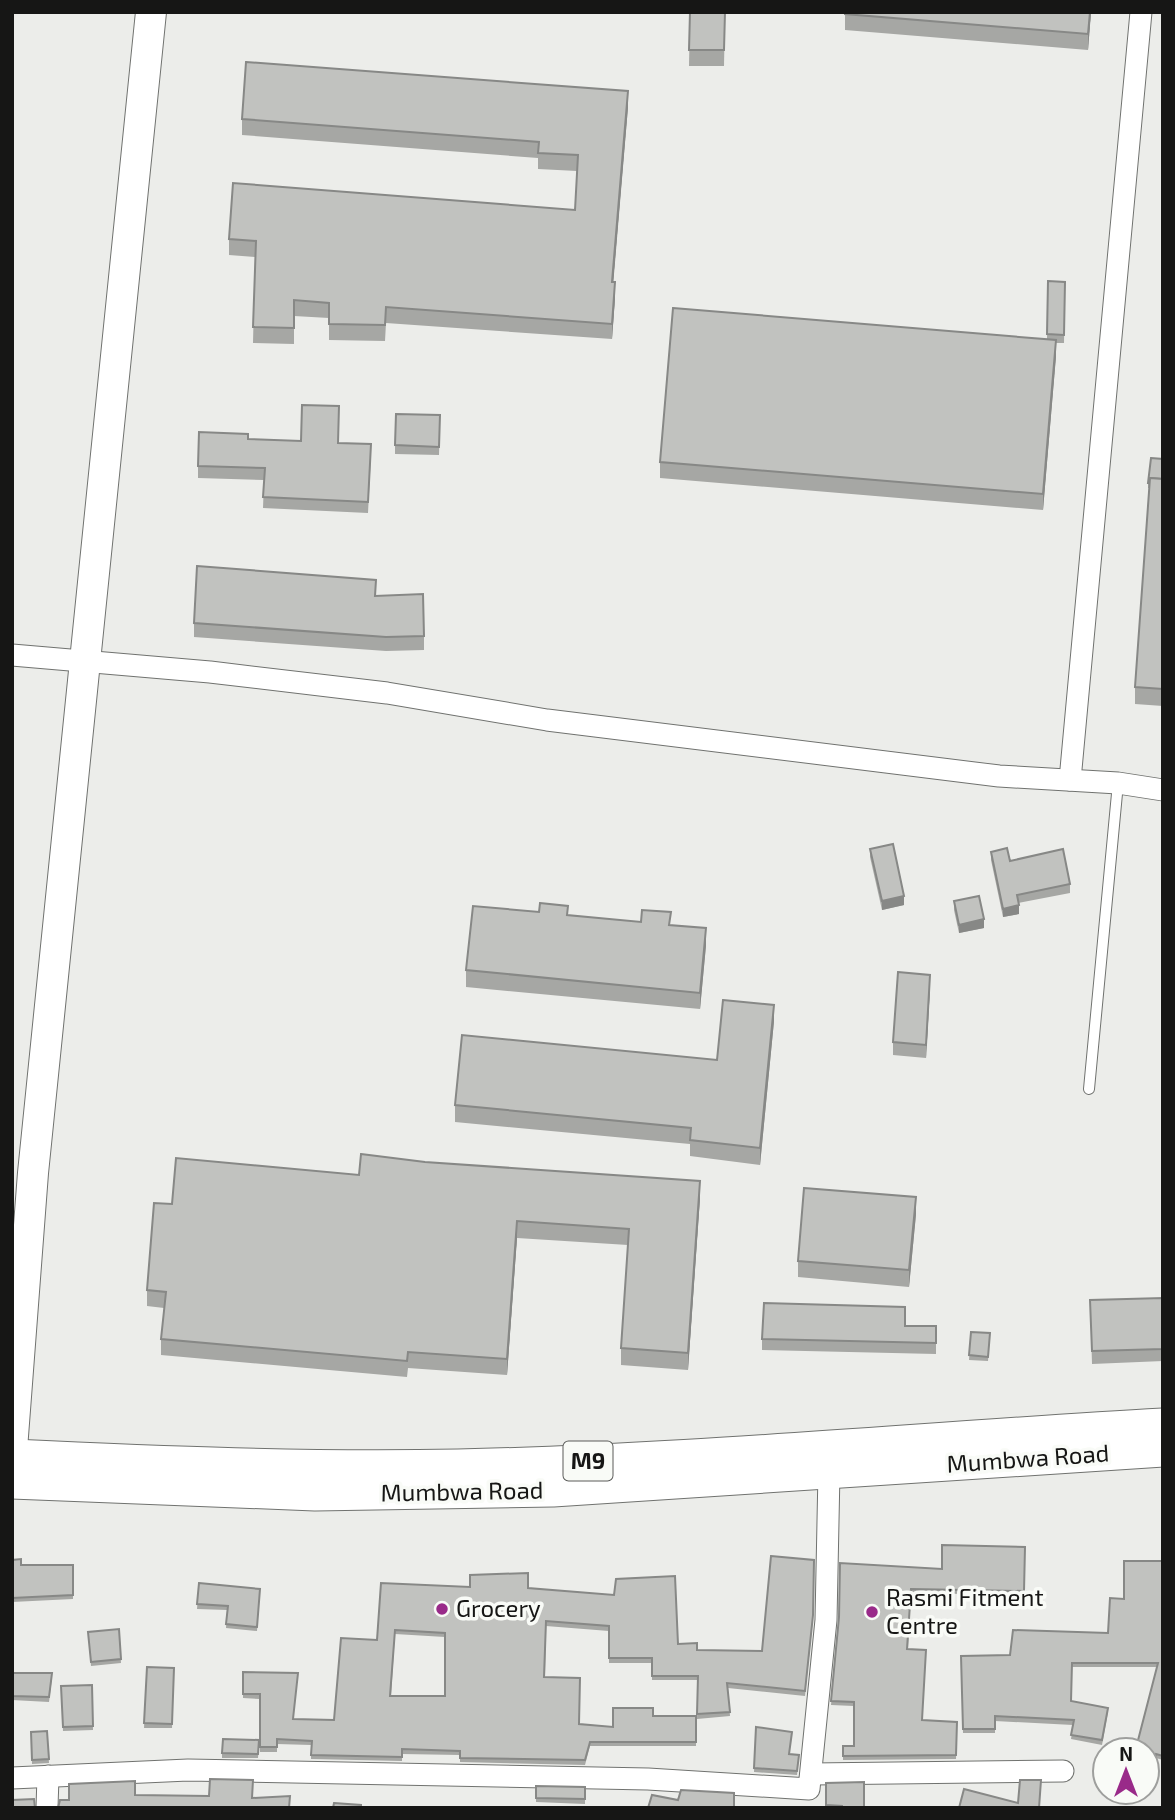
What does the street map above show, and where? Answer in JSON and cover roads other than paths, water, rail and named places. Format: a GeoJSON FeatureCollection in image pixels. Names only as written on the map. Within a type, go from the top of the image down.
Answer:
{"type":"FeatureCollection","features":[{"type":"Feature","properties":{"kind":"main road","name":"Mumbwa Road"},"geometry":{"type":"LineString","coordinates":[[12,1456],[213,1464],[456,1466],[806,1451],[962,1436],[1163,1425]]}},
{"type":"Feature","properties":{"kind":"main road","name":"Mumbwa Road"},"geometry":{"type":"LineString","coordinates":[[12,1482],[302,1493],[553,1490],[1163,1450]]}},
{"type":"Feature","properties":{"kind":"street"},"geometry":{"type":"LineString","coordinates":[[12,1448],[33,1172],[151,12]]}},
{"type":"Feature","properties":{"kind":"street"},"geometry":{"type":"LineString","coordinates":[[1070,780],[1141,12]]}},
{"type":"Feature","properties":{"kind":"street"},"geometry":{"type":"LineString","coordinates":[[12,655],[210,672],[373,692],[547,720],[999,776],[1118,783],[1163,790]]}},
{"type":"Feature","properties":{"kind":"street"},"geometry":{"type":"LineString","coordinates":[[808,1790],[826,1620],[829,1472]]}},
{"type":"Feature","properties":{"kind":"street"},"geometry":{"type":"LineString","coordinates":[[12,1778],[188,1770],[468,1774],[648,1779],[808,1790],[1063,1771]]}},
{"type":"Feature","properties":{"kind":"street"},"geometry":{"type":"LineString","coordinates":[[47,1808],[48,1776]]}},
{"type":"Feature","properties":{"kind":"lane"},"geometry":{"type":"LineString","coordinates":[[1089,1089],[1118,783]]}},
{"type":"Feature","properties":{"kind":"place","name":"Grocery"},"geometry":{"type":"Point","coordinates":[442,1609]}},
{"type":"Feature","properties":{"kind":"place","name":"Rasmi Fitment Centre"},"geometry":{"type":"Point","coordinates":[872,1612]}}]}
